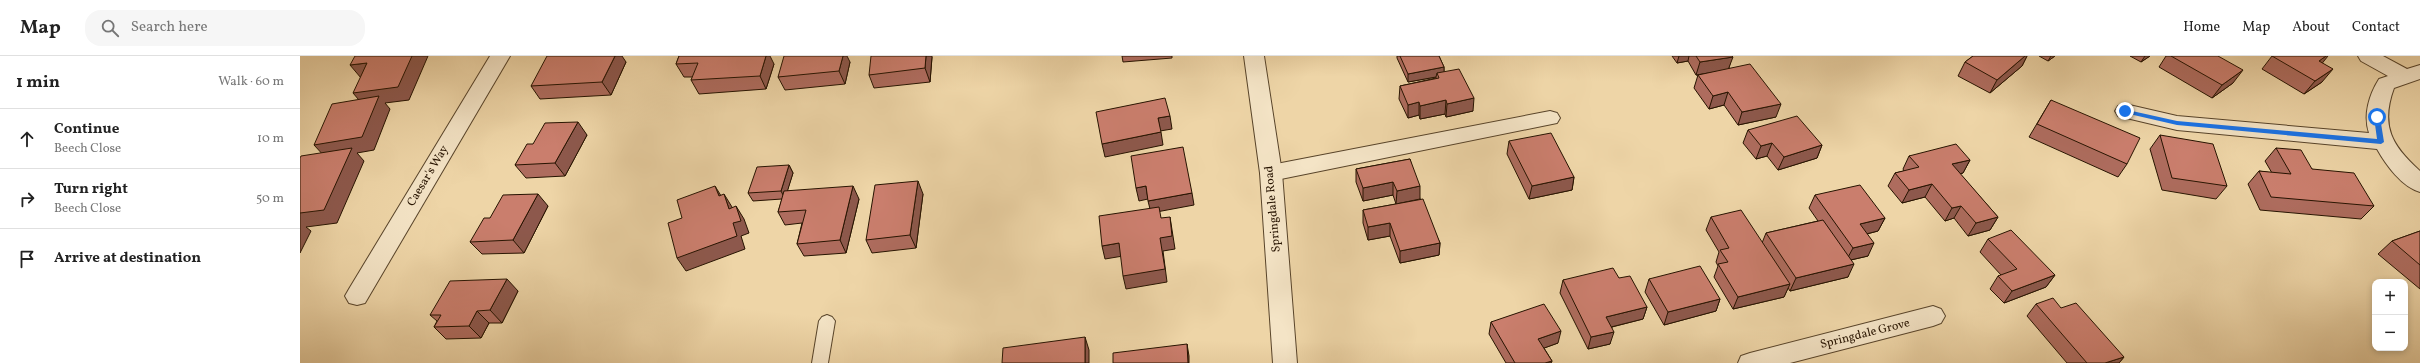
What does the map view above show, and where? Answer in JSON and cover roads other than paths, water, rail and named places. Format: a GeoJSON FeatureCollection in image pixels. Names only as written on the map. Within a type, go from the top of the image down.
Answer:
{"type":"FeatureCollection","features":[{"type":"Feature","properties":{"kind":"street","name":"Caesar's Way"},"geometry":{"type":"LineString","coordinates":[[357,296],[500,56]]}},
{"type":"Feature","properties":{"kind":"street","name":"Springdale Road"},"geometry":{"type":"LineString","coordinates":[[1254,56],[1271,174],[1285,363]]}},
{"type":"Feature","properties":{"kind":"street"},"geometry":{"type":"LineString","coordinates":[[2368,56],[2412,74]]}},
{"type":"Feature","properties":{"kind":"street"},"geometry":{"type":"LineString","coordinates":[[2412,74],[2386,84],[2379,99],[2377,117],[2381,142],[2403,168],[2420,184]]}},
{"type":"Feature","properties":{"kind":"street"},"geometry":{"type":"LineString","coordinates":[[2125,111],[2177,123],[2381,142]]}},
{"type":"Feature","properties":{"kind":"street"},"geometry":{"type":"LineString","coordinates":[[1271,174],[1550,118]]}},
{"type":"Feature","properties":{"kind":"street","name":"Springdale Grove"},"geometry":{"type":"LineString","coordinates":[[1750,363],[1933,316]]}},
{"type":"Feature","properties":{"kind":"lane"},"geometry":{"type":"LineString","coordinates":[[820,363],[827,321]]}}]}
